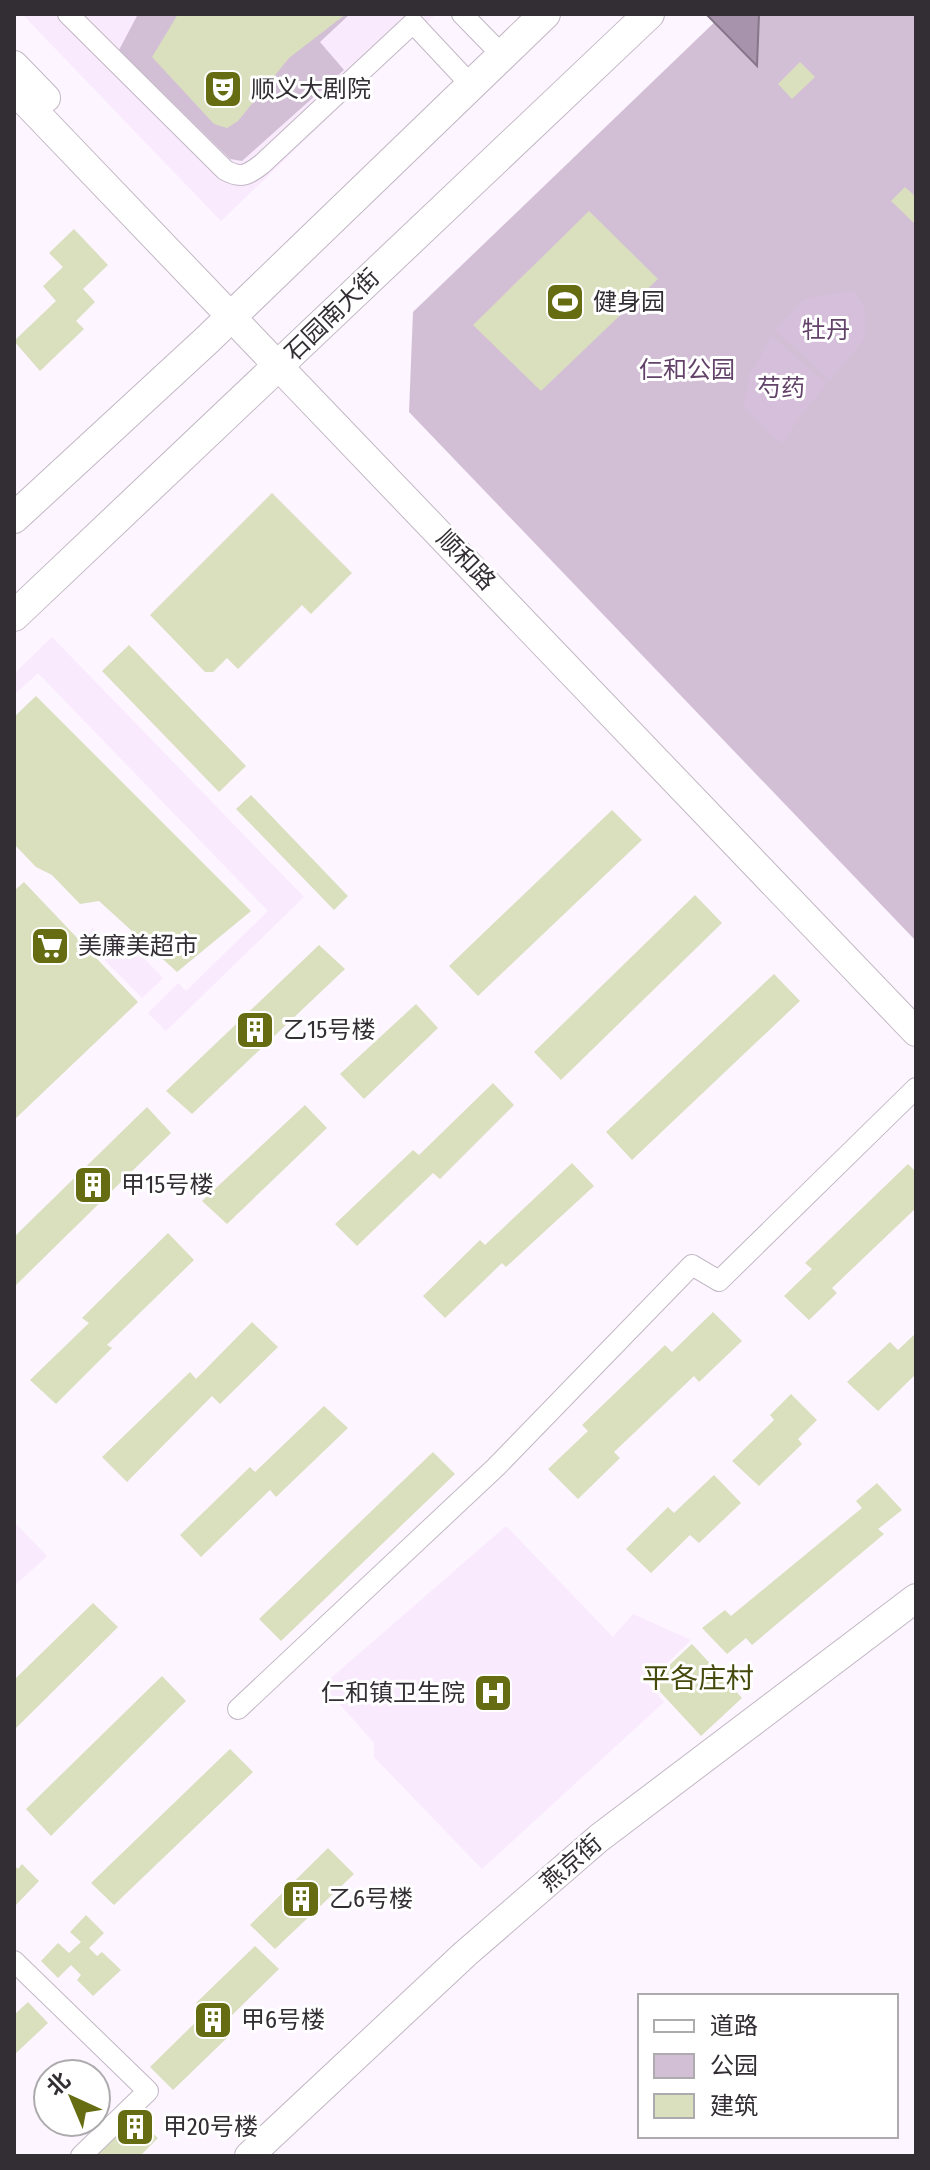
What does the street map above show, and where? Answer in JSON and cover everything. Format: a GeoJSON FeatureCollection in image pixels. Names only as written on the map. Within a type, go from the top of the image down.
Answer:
{"type":"FeatureCollection","features":[{"type":"Feature","properties":{"kind":"main road"},"geometry":{"type":"LineString","coordinates":[[14,518],[237,310],[545,14]]}},
{"type":"Feature","properties":{"kind":"main road","name":"石园南大街"},"geometry":{"type":"LineString","coordinates":[[14,616],[649,14]]}},
{"type":"Feature","properties":{"kind":"main road","name":"顺和路"},"geometry":{"type":"LineString","coordinates":[[14,65],[237,310],[916,1005]]}},
{"type":"Feature","properties":{"kind":"main road","name":"顺和路"},"geometry":{"type":"LineString","coordinates":[[14,90],[237,310]]}},
{"type":"Feature","properties":{"kind":"main road","name":"顺和路"},"geometry":{"type":"LineString","coordinates":[[285,360],[449,542],[916,1032]]}},
{"type":"Feature","properties":{"kind":"main road","name":"燕京街"},"geometry":{"type":"LineString","coordinates":[[249,2156],[465,1954],[599,1838],[916,1598]]}},
{"type":"Feature","properties":{"kind":"street"},"geometry":{"type":"LineString","coordinates":[[68,14],[225,170],[236,176],[248,175],[262,164],[417,18],[471,85]]}},
{"type":"Feature","properties":{"kind":"street"},"geometry":{"type":"LineString","coordinates":[[462,14],[502,55]]}},
{"type":"Feature","properties":{"kind":"street"},"geometry":{"type":"LineString","coordinates":[[238,1709],[486,1478],[692,1265],[719,1281],[916,1088]]}},
{"type":"Feature","properties":{"kind":"street"},"geometry":{"type":"LineString","coordinates":[[14,1961],[148,2091],[81,2156]]}},
{"type":"Feature","properties":{"kind":"shaded area"},"geometry":{"type":"Polygon","coordinates":[[[22,14],[436,14],[221,221],[22,14]]]}},
{"type":"Feature","properties":{"kind":"shaded area"},"geometry":{"type":"Polygon","coordinates":[[[706,14],[759,14],[757,66],[706,14]]]}},
{"type":"Feature","properties":{"kind":"shaded area"},"geometry":{"type":"Polygon","coordinates":[[[52,637],[304,897],[166,1031],[148,1013],[178,983],[186,991],[268,911],[38,673],[14,695],[14,674],[52,637]]]}},
{"type":"Feature","properties":{"kind":"shaded area"},"geometry":{"type":"Polygon","coordinates":[[[93,928],[114,951],[126,940],[163,978],[142,998],[83,938],[93,928]]]}},
{"type":"Feature","properties":{"kind":"shaded area"},"geometry":{"type":"Polygon","coordinates":[[[14,1522],[47,1556],[14,1586],[14,1522]]]}},
{"type":"Feature","properties":{"kind":"shaded area","name":"仁和镇卫生院"},"geometry":{"type":"Polygon","coordinates":[[[506,1526],[613,1637],[633,1614],[691,1640],[647,1683],[664,1702],[482,1869],[374,1757],[374,1743],[323,1685],[506,1526]]]}},
{"type":"Feature","properties":{"kind":"green space"},"geometry":{"type":"Polygon","coordinates":[[[138,14],[350,14],[320,42],[344,70],[242,161],[230,159],[119,50],[138,14]]]}},
{"type":"Feature","properties":{"kind":"green space","name":"仁和公园"},"geometry":{"type":"Polygon","coordinates":[[[723,14],[916,14],[916,941],[409,412],[413,312],[723,14]]]}},
{"type":"Feature","properties":{"kind":"green space","name":"牡丹"},"geometry":{"type":"Polygon","coordinates":[[[854,290],[865,308],[866,337],[830,381],[775,330],[803,299],[854,290]]]}},
{"type":"Feature","properties":{"kind":"green space","name":"芍药"},"geometry":{"type":"Polygon","coordinates":[[[772,336],[827,384],[800,416],[783,443],[768,433],[744,407],[750,373],[772,336]]]}},
{"type":"Feature","properties":{"kind":"building","name":"顺义大剧院"},"geometry":{"type":"Polygon","coordinates":[[[178,14],[346,14],[289,58],[238,121],[227,128],[214,124],[152,57],[178,14]]]}},
{"type":"Feature","properties":{"kind":"building"},"geometry":{"type":"Polygon","coordinates":[[[800,62],[815,77],[792,99],[778,84],[800,62]]]}},
{"type":"Feature","properties":{"kind":"building"},"geometry":{"type":"Polygon","coordinates":[[[905,187],[916,197],[916,225],[891,201],[905,187]]]}},
{"type":"Feature","properties":{"kind":"building","name":"健身园"},"geometry":{"type":"Polygon","coordinates":[[[589,211],[658,279],[541,391],[473,325],[589,211]]]}},
{"type":"Feature","properties":{"kind":"building"},"geometry":{"type":"Polygon","coordinates":[[[74,229],[108,265],[83,289],[95,302],[76,321],[84,329],[40,371],[14,341],[56,301],[43,286],[63,267],[49,253],[74,229]]]}},
{"type":"Feature","properties":{"kind":"building"},"geometry":{"type":"Polygon","coordinates":[[[272,493],[352,573],[311,614],[302,605],[238,669],[227,658],[213,672],[205,672],[150,615],[272,493]]]}},
{"type":"Feature","properties":{"kind":"building"},"geometry":{"type":"Polygon","coordinates":[[[129,645],[246,766],[219,792],[102,671],[129,645]]]}},
{"type":"Feature","properties":{"kind":"building"},"geometry":{"type":"Polygon","coordinates":[[[36,696],[251,911],[177,972],[99,901],[80,904],[52,875],[36,867],[14,844],[14,717],[36,696]]]}},
{"type":"Feature","properties":{"kind":"building"},"geometry":{"type":"Polygon","coordinates":[[[251,795],[348,896],[334,910],[236,809],[251,795]]]}},
{"type":"Feature","properties":{"kind":"building"},"geometry":{"type":"Polygon","coordinates":[[[612,810],[642,840],[478,996],[449,966],[612,810]]]}},
{"type":"Feature","properties":{"kind":"building","name":"美廉美超市"},"geometry":{"type":"Polygon","coordinates":[[[24,882],[138,1002],[14,1120],[14,891],[24,882]]]}},
{"type":"Feature","properties":{"kind":"building"},"geometry":{"type":"Polygon","coordinates":[[[695,895],[722,923],[561,1080],[534,1052],[695,895]]]}},
{"type":"Feature","properties":{"kind":"building","name":"乙15号楼"},"geometry":{"type":"Polygon","coordinates":[[[319,945],[345,969],[192,1114],[166,1091],[319,945]]]}},
{"type":"Feature","properties":{"kind":"building"},"geometry":{"type":"Polygon","coordinates":[[[774,974],[800,1001],[632,1160],[606,1132],[774,974]]]}},
{"type":"Feature","properties":{"kind":"building"},"geometry":{"type":"Polygon","coordinates":[[[416,1004],[438,1028],[364,1099],[340,1074],[416,1004]]]}},
{"type":"Feature","properties":{"kind":"building"},"geometry":{"type":"Polygon","coordinates":[[[493,1083],[514,1105],[440,1179],[433,1173],[357,1246],[335,1224],[413,1150],[419,1155],[493,1083]]]}},
{"type":"Feature","properties":{"kind":"building"},"geometry":{"type":"Polygon","coordinates":[[[305,1105],[327,1128],[227,1224],[202,1201],[305,1105]]]}},
{"type":"Feature","properties":{"kind":"building","name":"甲15号楼"},"geometry":{"type":"Polygon","coordinates":[[[147,1107],[171,1133],[14,1287],[14,1237],[147,1107]]]}},
{"type":"Feature","properties":{"kind":"building"},"geometry":{"type":"Polygon","coordinates":[[[572,1163],[594,1186],[506,1267],[502,1263],[445,1318],[423,1296],[480,1240],[485,1245],[572,1163]]]}},
{"type":"Feature","properties":{"kind":"building"},"geometry":{"type":"Polygon","coordinates":[[[908,1164],[916,1172],[916,1208],[832,1288],[837,1293],[809,1320],[784,1296],[812,1269],[805,1263],[908,1164]]]}},
{"type":"Feature","properties":{"kind":"building"},"geometry":{"type":"Polygon","coordinates":[[[168,1233],[194,1260],[107,1345],[112,1348],[56,1404],[30,1380],[89,1323],[82,1318],[168,1233]]]}},
{"type":"Feature","properties":{"kind":"building"},"geometry":{"type":"Polygon","coordinates":[[[713,1312],[742,1341],[699,1382],[694,1376],[614,1452],[620,1458],[578,1499],[548,1469],[588,1431],[582,1425],[665,1345],[672,1352],[713,1312]]]}},
{"type":"Feature","properties":{"kind":"building"},"geometry":{"type":"Polygon","coordinates":[[[252,1322],[278,1347],[220,1404],[212,1396],[127,1482],[102,1457],[190,1372],[196,1379],[252,1322]]]}},
{"type":"Feature","properties":{"kind":"building"},"geometry":{"type":"Polygon","coordinates":[[[916,1333],[916,1374],[878,1411],[847,1382],[890,1342],[898,1350],[916,1333]]]}},
{"type":"Feature","properties":{"kind":"building"},"geometry":{"type":"Polygon","coordinates":[[[791,1394],[817,1420],[798,1439],[802,1444],[759,1486],[732,1461],[774,1420],[770,1415],[791,1394]]]}},
{"type":"Feature","properties":{"kind":"building"},"geometry":{"type":"Polygon","coordinates":[[[324,1406],[348,1428],[276,1497],[270,1490],[201,1557],[180,1535],[250,1467],[255,1472],[324,1406]]]}},
{"type":"Feature","properties":{"kind":"building"},"geometry":{"type":"Polygon","coordinates":[[[433,1452],[455,1474],[281,1641],[259,1619],[433,1452]]]}},
{"type":"Feature","properties":{"kind":"building"},"geometry":{"type":"Polygon","coordinates":[[[714,1475],[741,1503],[699,1543],[690,1535],[651,1573],[626,1549],[668,1507],[674,1513],[714,1475]]]}},
{"type":"Feature","properties":{"kind":"building"},"geometry":{"type":"Polygon","coordinates":[[[877,1483],[902,1510],[878,1529],[884,1534],[752,1645],[746,1638],[727,1654],[702,1628],[725,1610],[731,1616],[862,1508],[856,1501],[877,1483]]]}},
{"type":"Feature","properties":{"kind":"building"},"geometry":{"type":"Polygon","coordinates":[[[93,1603],[118,1627],[14,1730],[14,1680],[93,1603]]]}},
{"type":"Feature","properties":{"kind":"building"},"geometry":{"type":"Polygon","coordinates":[[[692,1644],[742,1698],[701,1736],[651,1682],[692,1644]]]}},
{"type":"Feature","properties":{"kind":"building"},"geometry":{"type":"Polygon","coordinates":[[[162,1676],[186,1701],[51,1836],[26,1809],[162,1676]]]}},
{"type":"Feature","properties":{"kind":"building"},"geometry":{"type":"Polygon","coordinates":[[[230,1749],[253,1772],[114,1905],[91,1883],[230,1749]]]}},
{"type":"Feature","properties":{"kind":"building","name":"乙6号楼"},"geometry":{"type":"Polygon","coordinates":[[[328,1848],[354,1874],[275,1949],[250,1925],[328,1848]]]}},
{"type":"Feature","properties":{"kind":"building"},"geometry":{"type":"Polygon","coordinates":[[[22,1864],[39,1881],[14,1907],[14,1865],[18,1869],[22,1864]]]}},
{"type":"Feature","properties":{"kind":"building"},"geometry":{"type":"Polygon","coordinates":[[[86,1915],[104,1933],[89,1948],[97,1956],[102,1952],[121,1970],[93,1996],[77,1980],[81,1975],[71,1965],[58,1978],[41,1961],[58,1943],[69,1953],[81,1942],[70,1932],[86,1915]]]}},
{"type":"Feature","properties":{"kind":"building","name":"甲6号楼"},"geometry":{"type":"Polygon","coordinates":[[[255,1946],[279,1969],[220,2027],[229,2036],[173,2090],[150,2067],[206,2012],[196,2003],[255,1946]]]}},
{"type":"Feature","properties":{"kind":"building"},"geometry":{"type":"Polygon","coordinates":[[[28,2002],[48,2023],[14,2055],[14,2015],[28,2002]]]}},
{"type":"Feature","properties":{"kind":"building","name":"甲20号楼"},"geometry":{"type":"Polygon","coordinates":[[[134,2116],[158,2138],[140,2156],[94,2156],[134,2116]]]}},
{"type":"Feature","properties":{"kind":"place","name":"顺义大剧院"},"geometry":{"type":"Point","coordinates":[223,89]}},
{"type":"Feature","properties":{"kind":"place","name":"健身园"},"geometry":{"type":"Point","coordinates":[565,302]}},
{"type":"Feature","properties":{"kind":"place","name":"美廉美超市"},"geometry":{"type":"Point","coordinates":[50,946]}},
{"type":"Feature","properties":{"kind":"place","name":"乙15号楼"},"geometry":{"type":"Point","coordinates":[255,1030]}},
{"type":"Feature","properties":{"kind":"place","name":"甲15号楼"},"geometry":{"type":"Point","coordinates":[93,1185]}},
{"type":"Feature","properties":{"kind":"place","name":"仁和镇卫生院"},"geometry":{"type":"Point","coordinates":[493,1693]}},
{"type":"Feature","properties":{"kind":"place","name":"乙6号楼"},"geometry":{"type":"Point","coordinates":[301,1899]}},
{"type":"Feature","properties":{"kind":"place","name":"甲6号楼"},"geometry":{"type":"Point","coordinates":[213,2020]}},
{"type":"Feature","properties":{"kind":"place","name":"甲20号楼"},"geometry":{"type":"Point","coordinates":[135,2127]}},
{"type":"Feature","properties":{"kind":"district","name":"平各庄村"},"geometry":{"type":"Point","coordinates":[698,1678]}}]}
